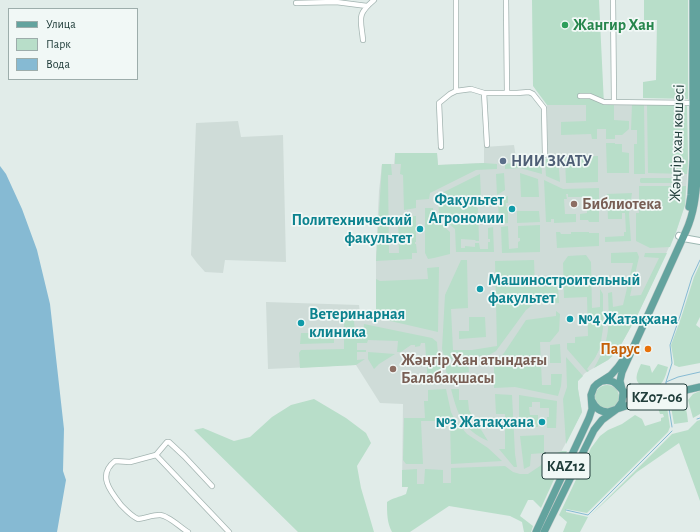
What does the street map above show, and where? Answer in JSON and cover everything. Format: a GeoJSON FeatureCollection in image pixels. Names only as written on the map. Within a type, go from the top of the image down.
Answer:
{"type":"FeatureCollection","features":[{"type":"Feature","properties":{"kind":"main road","name":"Жәңгір хан көшесі"},"geometry":{"type":"LineString","coordinates":[[536,532],[589,418],[592,409],[591,395],[594,387],[611,375],[623,360],[694,210],[698,170],[693,0]]}},
{"type":"Feature","properties":{"kind":"main road","name":"Жәңгір хан көшесі"},"geometry":{"type":"LineString","coordinates":[[695,103],[698,0]]}},
{"type":"Feature","properties":{"kind":"main road","name":"Жәңгір хан көшесі"},"geometry":{"type":"LineString","coordinates":[[544,532],[594,430],[602,420],[619,407],[623,399],[620,378],[624,366],[681,237]]}},
{"type":"Feature","properties":{"kind":"main road"},"geometry":{"type":"LineString","coordinates":[[681,237],[700,241]]}},
{"type":"Feature","properties":{"kind":"main road"},"geometry":{"type":"LineString","coordinates":[[600,382],[608,380],[612,381],[621,388]]}},
{"type":"Feature","properties":{"kind":"main road","name":"KZ07-06"},"geometry":{"type":"LineString","coordinates":[[621,388],[627,394],[638,397],[700,384]]}},
{"type":"Feature","properties":{"kind":"main road","name":"KZ07-06"},"geometry":{"type":"LineString","coordinates":[[615,410],[647,399],[700,387]]}},
{"type":"Feature","properties":{"kind":"main road"},"geometry":{"type":"LineString","coordinates":[[592,399],[594,405],[599,410],[605,412],[612,412],[615,410]]}},
{"type":"Feature","properties":{"kind":"street"},"geometry":{"type":"LineString","coordinates":[[362,40],[360,16],[363,10],[374,0]]}},
{"type":"Feature","properties":{"kind":"street"},"geometry":{"type":"LineString","coordinates":[[456,0],[456,91]]}},
{"type":"Feature","properties":{"kind":"street"},"geometry":{"type":"LineString","coordinates":[[506,0],[507,93]]}},
{"type":"Feature","properties":{"kind":"street"},"geometry":{"type":"LineString","coordinates":[[613,0],[614,102]]}},
{"type":"Feature","properties":{"kind":"street"},"geometry":{"type":"LineString","coordinates":[[296,3],[336,2],[367,6]]}},
{"type":"Feature","properties":{"kind":"street"},"geometry":{"type":"LineString","coordinates":[[441,148],[439,103],[450,94],[456,91],[471,89],[484,93],[529,92],[533,94],[544,108],[545,155]]}},
{"type":"Feature","properties":{"kind":"street"},"geometry":{"type":"LineString","coordinates":[[484,93],[487,145]]}},
{"type":"Feature","properties":{"kind":"street"},"geometry":{"type":"LineString","coordinates":[[580,96],[590,96],[604,102],[695,103]]}},
{"type":"Feature","properties":{"kind":"street"},"geometry":{"type":"LineString","coordinates":[[188,532],[162,515],[138,520],[134,518],[112,494],[107,482],[106,475],[108,469],[115,461],[130,462],[156,455],[165,443],[169,442],[212,486]]}},
{"type":"Feature","properties":{"kind":"street"},"geometry":{"type":"LineString","coordinates":[[156,455],[226,531]]}},
{"type":"Feature","properties":{"kind":"shaded area"},"geometry":{"type":"Polygon","coordinates":[[[547,105],[687,105],[688,163],[685,205],[676,232],[638,314],[617,352],[608,360],[585,373],[578,381],[582,412],[549,475],[513,483],[402,487],[403,404],[380,403],[356,365],[268,369],[266,302],[359,305],[360,314],[376,309],[376,255],[379,191],[382,164],[394,164],[395,153],[437,153],[438,165],[484,163],[484,147],[514,145],[516,158],[548,157],[547,105]]]}},
{"type":"Feature","properties":{"kind":"shaded area"},"geometry":{"type":"Polygon","coordinates":[[[238,121],[241,137],[283,135],[286,262],[225,260],[223,273],[205,272],[191,255],[196,123],[238,121]]]}},
{"type":"Feature","properties":{"kind":"green space"},"geometry":{"type":"Polygon","coordinates":[[[532,0],[599,0],[604,105],[614,105],[614,120],[629,121],[629,129],[622,135],[615,135],[615,139],[606,139],[606,129],[597,129],[597,139],[592,139],[591,134],[561,135],[561,122],[586,121],[586,105],[547,105],[533,86],[532,0]]]}},
{"type":"Feature","properties":{"kind":"green space"},"geometry":{"type":"Polygon","coordinates":[[[644,0],[688,0],[688,99],[643,98],[643,82],[656,80],[657,20],[644,20],[644,0]]]}},
{"type":"Feature","properties":{"kind":"green space"},"geometry":{"type":"Polygon","coordinates":[[[632,105],[644,105],[645,174],[634,174],[634,144],[637,144],[637,130],[631,130],[632,105]]]}},
{"type":"Feature","properties":{"kind":"green space"},"geometry":{"type":"Polygon","coordinates":[[[647,105],[687,105],[687,174],[648,173],[647,105]]]}},
{"type":"Feature","properties":{"kind":"green space"},"geometry":{"type":"Polygon","coordinates":[[[606,143],[622,144],[622,152],[629,153],[629,173],[607,173],[606,143]]]}},
{"type":"Feature","properties":{"kind":"green space"},"geometry":{"type":"Polygon","coordinates":[[[395,153],[437,153],[438,165],[484,163],[497,164],[497,169],[476,170],[430,193],[429,199],[416,200],[416,208],[404,210],[403,175],[400,174],[401,164],[395,164],[395,153]]]}},
{"type":"Feature","properties":{"kind":"green space"},"geometry":{"type":"Polygon","coordinates":[[[598,156],[598,182],[566,183],[565,157],[598,156]]]}},
{"type":"Feature","properties":{"kind":"green space"},"geometry":{"type":"Polygon","coordinates":[[[541,157],[542,174],[520,168],[505,169],[505,164],[513,163],[513,158],[541,157]]]}},
{"type":"Feature","properties":{"kind":"green space"},"geometry":{"type":"Polygon","coordinates":[[[548,157],[558,157],[560,182],[546,176],[545,160],[548,157]]]}},
{"type":"Feature","properties":{"kind":"green space"},"geometry":{"type":"Polygon","coordinates":[[[382,164],[391,164],[392,175],[388,175],[389,253],[399,253],[398,217],[416,216],[415,244],[417,253],[412,253],[412,259],[376,261],[382,164]]]}},
{"type":"Feature","properties":{"kind":"green space"},"geometry":{"type":"Polygon","coordinates":[[[504,173],[505,190],[497,195],[496,174],[504,173]]]}},
{"type":"Feature","properties":{"kind":"green space"},"geometry":{"type":"Polygon","coordinates":[[[520,173],[538,179],[539,197],[521,197],[520,173]]]}},
{"type":"Feature","properties":{"kind":"green space"},"geometry":{"type":"Polygon","coordinates":[[[480,174],[481,196],[478,197],[478,203],[476,204],[478,208],[479,241],[461,239],[461,248],[465,248],[465,246],[475,247],[475,243],[479,243],[480,249],[488,249],[488,242],[490,242],[490,239],[488,239],[488,228],[493,227],[494,252],[456,252],[455,229],[439,215],[438,195],[480,174]]]}},
{"type":"Feature","properties":{"kind":"green space"},"geometry":{"type":"Polygon","coordinates":[[[641,178],[682,178],[682,183],[641,183],[641,178]]]}},
{"type":"Feature","properties":{"kind":"green space"},"geometry":{"type":"Polygon","coordinates":[[[544,180],[563,189],[599,188],[599,206],[594,207],[594,210],[599,210],[599,222],[580,220],[580,214],[587,213],[587,209],[583,210],[583,197],[568,197],[568,194],[566,194],[567,199],[564,199],[565,214],[576,214],[576,222],[554,223],[554,219],[551,219],[551,222],[546,222],[544,180]]]}},
{"type":"Feature","properties":{"kind":"green space"},"geometry":{"type":"Polygon","coordinates":[[[639,186],[686,186],[685,205],[670,247],[650,248],[636,241],[636,213],[639,213],[639,186]]]}},
{"type":"Feature","properties":{"kind":"green space"},"geometry":{"type":"Polygon","coordinates":[[[632,193],[629,214],[631,241],[605,242],[605,237],[624,236],[624,232],[626,232],[625,213],[622,213],[622,219],[608,219],[607,194],[632,193]]]}},
{"type":"Feature","properties":{"kind":"green space"},"geometry":{"type":"Polygon","coordinates":[[[508,196],[508,203],[506,203],[506,207],[508,207],[508,223],[499,224],[498,200],[508,196]]]}},
{"type":"Feature","properties":{"kind":"green space"},"geometry":{"type":"Polygon","coordinates":[[[425,208],[433,208],[434,218],[450,232],[450,254],[428,259],[425,253],[425,208]]]}},
{"type":"Feature","properties":{"kind":"green space"},"geometry":{"type":"Polygon","coordinates":[[[517,211],[539,211],[540,222],[517,223],[517,211]]]}},
{"type":"Feature","properties":{"kind":"green space"},"geometry":{"type":"Polygon","coordinates":[[[540,225],[540,252],[502,253],[501,227],[508,226],[509,249],[518,248],[520,238],[518,238],[518,226],[540,225]]]}},
{"type":"Feature","properties":{"kind":"green space"},"geometry":{"type":"Polygon","coordinates":[[[556,232],[560,232],[561,234],[571,234],[571,232],[599,233],[599,246],[557,248],[556,232]]]}},
{"type":"Feature","properties":{"kind":"green space"},"geometry":{"type":"Polygon","coordinates":[[[637,252],[639,257],[630,296],[641,295],[659,258],[644,257],[645,253],[667,253],[638,314],[617,352],[608,360],[594,368],[604,349],[608,332],[608,293],[612,292],[613,307],[623,305],[633,263],[611,263],[611,253],[637,252]]]}},
{"type":"Feature","properties":{"kind":"green space"},"geometry":{"type":"Polygon","coordinates":[[[586,255],[591,262],[592,308],[600,307],[600,289],[603,294],[603,328],[600,348],[587,369],[589,371],[587,372],[567,349],[567,343],[575,343],[575,337],[588,336],[587,297],[564,298],[563,263],[568,256],[586,255]]]}},
{"type":"Feature","properties":{"kind":"green space"},"geometry":{"type":"Polygon","coordinates":[[[461,260],[467,260],[468,308],[451,309],[453,350],[472,350],[497,346],[495,261],[534,260],[535,287],[558,286],[559,303],[534,304],[526,310],[496,351],[489,355],[445,360],[442,349],[445,295],[461,260]]]}},
{"type":"Feature","properties":{"kind":"green space"},"geometry":{"type":"Polygon","coordinates":[[[700,264],[700,317],[696,325],[700,328],[700,363],[679,367],[674,365],[671,345],[694,277],[700,264]]]}},
{"type":"Feature","properties":{"kind":"green space"},"geometry":{"type":"Polygon","coordinates":[[[439,267],[438,332],[360,314],[376,309],[376,279],[380,281],[428,279],[427,268],[439,267]]]}},
{"type":"Feature","properties":{"kind":"green space"},"geometry":{"type":"Polygon","coordinates":[[[556,311],[560,314],[559,331],[550,342],[540,342],[542,385],[551,385],[551,374],[562,374],[558,396],[515,387],[494,388],[494,359],[500,358],[526,320],[556,316],[556,311]]]}},
{"type":"Feature","properties":{"kind":"green space"},"geometry":{"type":"Polygon","coordinates":[[[469,317],[485,317],[486,337],[459,339],[459,331],[469,331],[469,317]]]}},
{"type":"Feature","properties":{"kind":"green space"},"geometry":{"type":"Polygon","coordinates":[[[344,319],[354,320],[355,335],[363,335],[364,324],[432,338],[437,342],[444,383],[428,384],[425,343],[421,343],[420,346],[415,347],[415,345],[411,345],[401,352],[397,352],[398,341],[368,340],[367,343],[357,343],[357,350],[366,350],[366,352],[357,352],[357,360],[365,359],[356,365],[300,368],[299,353],[301,350],[344,349],[344,319]]]}},
{"type":"Feature","properties":{"kind":"green space"},"geometry":{"type":"Polygon","coordinates":[[[324,329],[334,329],[334,343],[300,344],[301,333],[323,333],[324,329]]]}},
{"type":"Feature","properties":{"kind":"green space"},"geometry":{"type":"Polygon","coordinates":[[[560,344],[561,363],[550,363],[550,345],[560,344]]]}},
{"type":"Feature","properties":{"kind":"green space"},"geometry":{"type":"Polygon","coordinates":[[[368,352],[395,354],[374,369],[368,359],[368,352]]]}},
{"type":"Feature","properties":{"kind":"green space"},"geometry":{"type":"Polygon","coordinates":[[[566,357],[583,376],[578,381],[582,412],[566,444],[563,399],[567,387],[566,357]]]}},
{"type":"Feature","properties":{"kind":"green space"},"geometry":{"type":"Polygon","coordinates":[[[468,361],[469,372],[459,373],[459,384],[450,384],[445,368],[447,365],[468,361]]]}},
{"type":"Feature","properties":{"kind":"green space"},"geometry":{"type":"Polygon","coordinates":[[[641,364],[650,366],[652,373],[658,364],[668,367],[661,384],[651,390],[641,386],[637,380],[637,374],[641,364]]]}},
{"type":"Feature","properties":{"kind":"green space"},"geometry":{"type":"Polygon","coordinates":[[[607,385],[616,388],[619,397],[616,406],[607,409],[598,406],[595,397],[598,388],[607,385]]]}},
{"type":"Feature","properties":{"kind":"green space"},"geometry":{"type":"Polygon","coordinates":[[[446,389],[451,412],[455,420],[467,434],[488,448],[502,461],[451,464],[450,421],[421,421],[423,464],[406,464],[403,460],[404,418],[425,418],[424,401],[428,401],[428,390],[446,389]]]}},
{"type":"Feature","properties":{"kind":"green space"},"geometry":{"type":"Polygon","coordinates":[[[451,389],[459,389],[459,400],[468,400],[469,410],[488,441],[472,431],[462,420],[451,389]]]}},
{"type":"Feature","properties":{"kind":"green space"},"geometry":{"type":"Polygon","coordinates":[[[700,391],[700,414],[693,418],[688,400],[693,394],[700,391]]]}},
{"type":"Feature","properties":{"kind":"green space"},"geometry":{"type":"Polygon","coordinates":[[[495,394],[512,395],[517,467],[514,467],[499,449],[505,449],[505,414],[496,414],[495,394]]]}},
{"type":"Feature","properties":{"kind":"green space"},"geometry":{"type":"Polygon","coordinates":[[[519,395],[557,401],[556,428],[547,428],[549,408],[540,408],[540,402],[532,402],[532,407],[529,407],[530,415],[538,415],[538,427],[536,427],[535,422],[519,423],[519,395]]]}},
{"type":"Feature","properties":{"kind":"green space"},"geometry":{"type":"Polygon","coordinates":[[[314,399],[346,418],[366,433],[371,443],[357,466],[361,488],[374,532],[298,532],[194,430],[203,428],[234,441],[250,437],[272,417],[291,405],[314,399]]]}},
{"type":"Feature","properties":{"kind":"green space"},"geometry":{"type":"Polygon","coordinates":[[[666,400],[670,427],[668,432],[587,513],[566,509],[566,512],[588,517],[580,532],[563,532],[567,522],[559,515],[591,448],[600,436],[635,415],[642,419],[645,426],[661,421],[661,418],[664,417],[663,414],[660,414],[656,402],[666,400]]]}},
{"type":"Feature","properties":{"kind":"green space"},"geometry":{"type":"Polygon","coordinates":[[[684,400],[688,422],[674,424],[670,401],[679,402],[684,400]]]}},
{"type":"Feature","properties":{"kind":"green space"},"geometry":{"type":"Polygon","coordinates":[[[700,420],[700,501],[679,443],[637,472],[591,515],[672,434],[688,430],[700,420]]]}},
{"type":"Feature","properties":{"kind":"green space"},"geometry":{"type":"Polygon","coordinates":[[[544,435],[544,453],[531,454],[530,466],[524,469],[520,436],[544,435]]]}},
{"type":"Feature","properties":{"kind":"green space"},"geometry":{"type":"Polygon","coordinates":[[[562,451],[567,451],[541,508],[533,500],[528,500],[520,516],[533,526],[531,532],[524,532],[522,522],[510,516],[449,506],[410,532],[392,532],[390,529],[387,502],[391,499],[406,494],[408,487],[402,487],[402,470],[417,469],[417,484],[424,484],[425,469],[443,470],[443,483],[451,483],[451,468],[505,466],[513,472],[528,474],[540,466],[549,456],[562,451]]]}},
{"type":"Feature","properties":{"kind":"water"},"geometry":{"type":"Polygon","coordinates":[[[0,166],[6,174],[22,209],[37,250],[50,304],[64,429],[63,471],[66,480],[57,532],[0,532],[0,166]]]}},
{"type":"Feature","properties":{"kind":"waterway"},"geometry":{"type":"LineString","coordinates":[[666,382],[672,363],[670,345],[692,277],[700,260]]}},
{"type":"Feature","properties":{"kind":"waterway"},"geometry":{"type":"LineString","coordinates":[[666,385],[666,382],[678,377],[700,372]]}},
{"type":"Feature","properties":{"kind":"waterway"},"geometry":{"type":"LineString","coordinates":[[668,402],[672,427]]}},
{"type":"Feature","properties":{"kind":"waterway"},"geometry":{"type":"LineString","coordinates":[[566,510],[588,515],[672,431]]}},
{"type":"Feature","properties":{"kind":"place","name":"Жангир Хан"},"geometry":{"type":"Point","coordinates":[565,25]}},
{"type":"Feature","properties":{"kind":"place","name":"НИИ ЗКАТУ"},"geometry":{"type":"Point","coordinates":[503,161]}},
{"type":"Feature","properties":{"kind":"place","name":"Библиотека"},"geometry":{"type":"Point","coordinates":[574,204]}},
{"type":"Feature","properties":{"kind":"place","name":"Факультет Агрономии"},"geometry":{"type":"Point","coordinates":[512,209]}},
{"type":"Feature","properties":{"kind":"place","name":"Политехнический факультет"},"geometry":{"type":"Point","coordinates":[420,229]}},
{"type":"Feature","properties":{"kind":"place","name":"Машиностроительный факультет"},"geometry":{"type":"Point","coordinates":[480,289]}},
{"type":"Feature","properties":{"kind":"place","name":"№4 Жатақхана"},"geometry":{"type":"Point","coordinates":[570,319]}},
{"type":"Feature","properties":{"kind":"place","name":"Ветеринарная клиника"},"geometry":{"type":"Point","coordinates":[301,323]}},
{"type":"Feature","properties":{"kind":"place","name":"Парус"},"geometry":{"type":"Point","coordinates":[648,349]}},
{"type":"Feature","properties":{"kind":"place","name":"Жәңгір Хан атындағы Балабақшасы"},"geometry":{"type":"Point","coordinates":[393,369]}},
{"type":"Feature","properties":{"kind":"place","name":"№3 Жатақхана"},"geometry":{"type":"Point","coordinates":[542,422]}}]}
